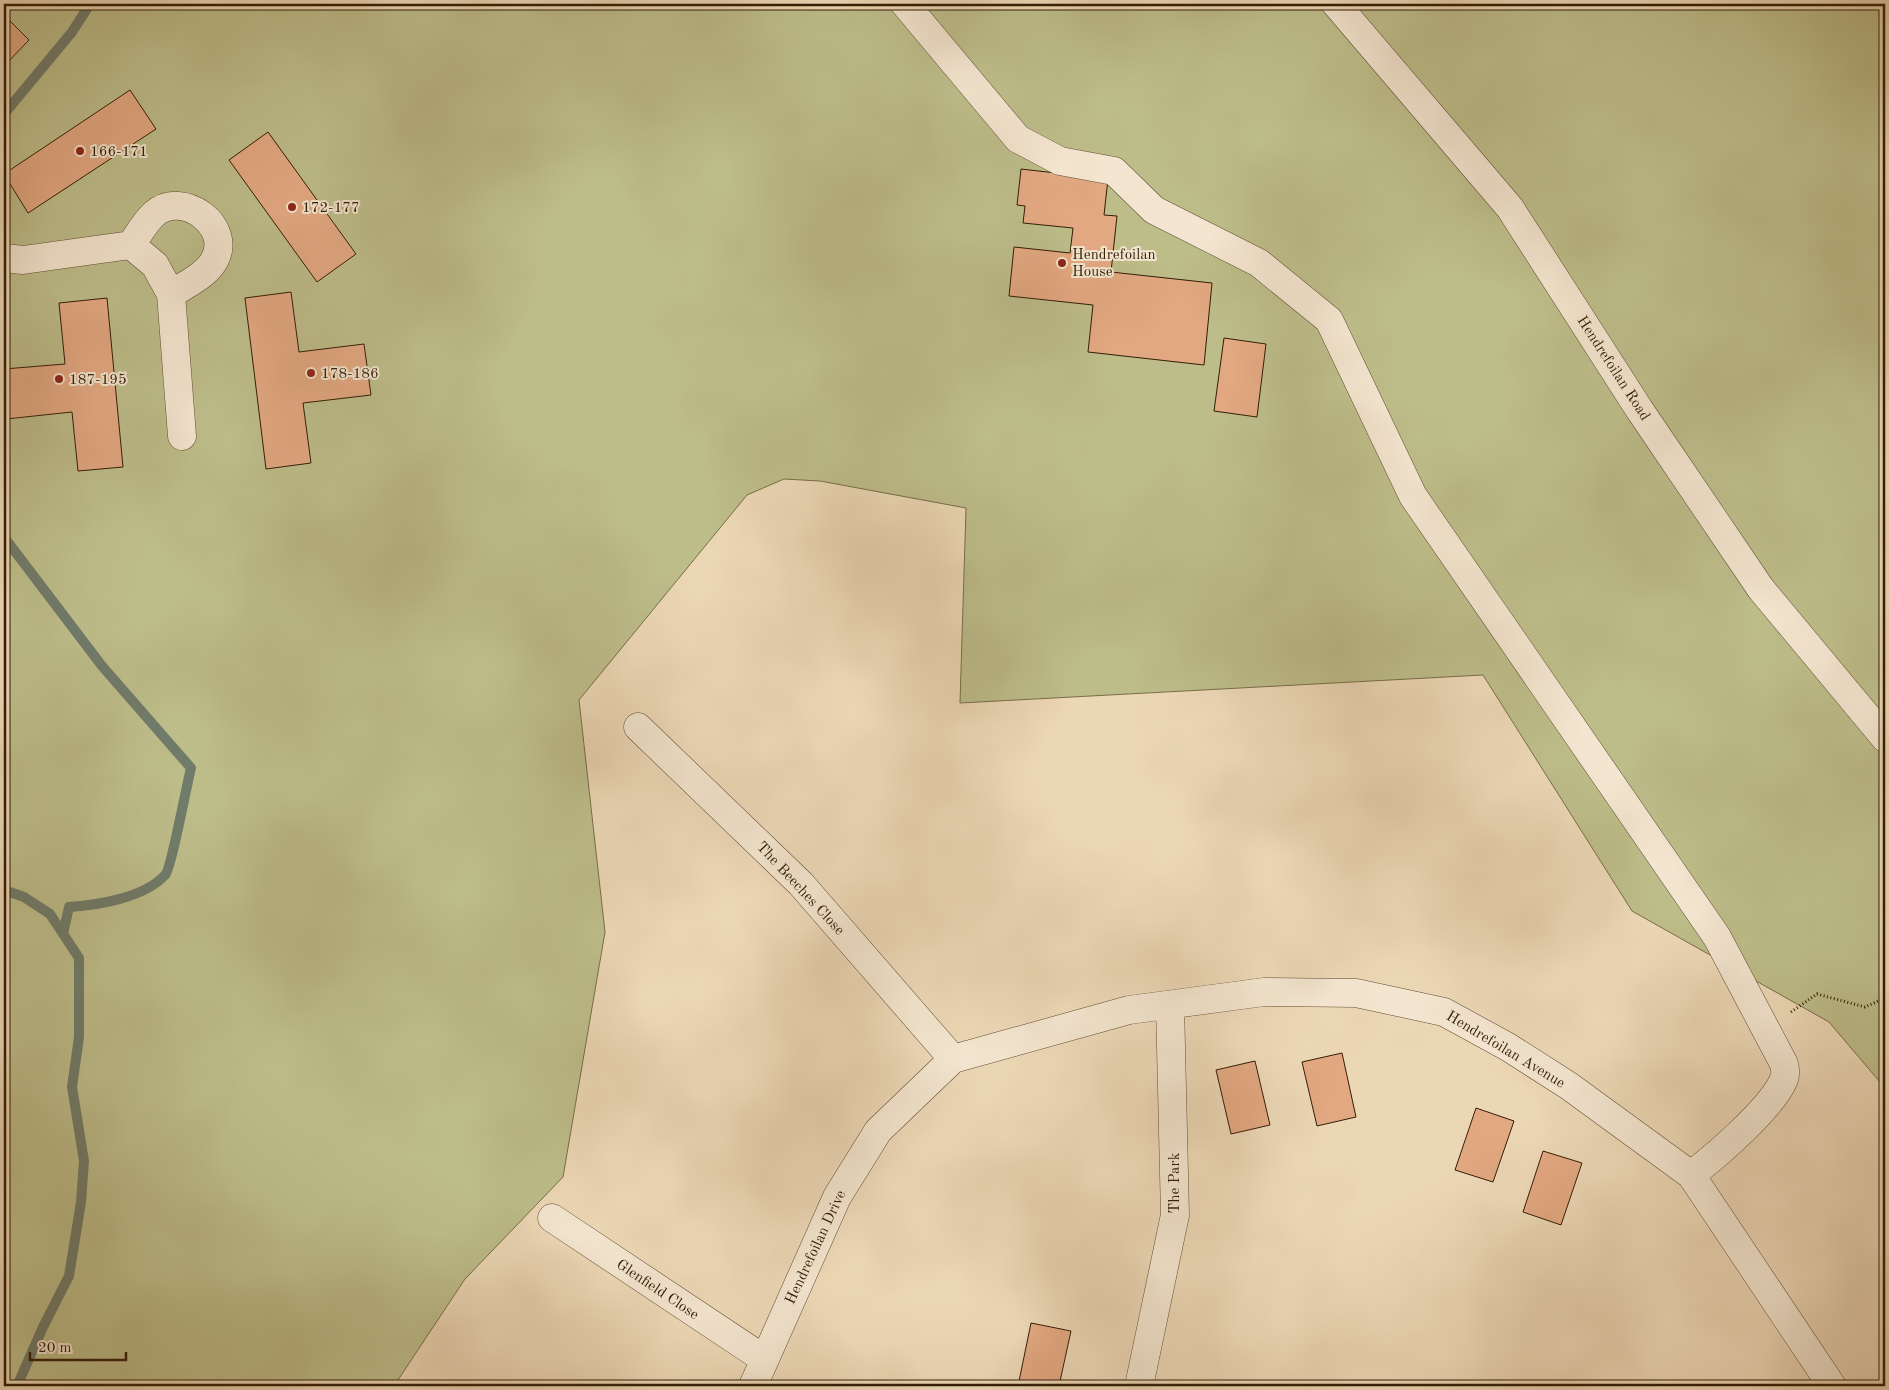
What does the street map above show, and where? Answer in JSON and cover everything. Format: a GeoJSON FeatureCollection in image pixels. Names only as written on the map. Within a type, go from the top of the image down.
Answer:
{"type":"FeatureCollection","features":[{"type":"Feature","properties":{"kind":"street"},"geometry":{"type":"LineString","coordinates":[[905,4],[1018,139],[1060,160],[1114,171],[1154,210],[1259,263],[1329,320],[1413,496],[1717,937],[1775,1043],[1786,1070],[1785,1078],[1767,1103],[1742,1131],[1714,1157],[1691,1174]]}},
{"type":"Feature","properties":{"kind":"street","name":"Hendrefoilan Road"},"geometry":{"type":"LineString","coordinates":[[1336,4],[1510,208],[1640,409],[1762,589],[1885,738]]}},
{"type":"Feature","properties":{"kind":"street"},"geometry":{"type":"LineString","coordinates":[[4,258],[22,260],[131,245],[155,213],[174,206],[199,211],[215,228],[219,247],[214,262],[201,275],[171,294]]}},
{"type":"Feature","properties":{"kind":"street"},"geometry":{"type":"LineString","coordinates":[[131,245],[155,265],[171,294],[182,436]]}},
{"type":"Feature","properties":{"kind":"street","name":"The Beeches Close"},"geometry":{"type":"LineString","coordinates":[[638,727],[801,884],[953,1059]]}},
{"type":"Feature","properties":{"kind":"street","name":"Hendrefoilan Avenue"},"geometry":{"type":"LineString","coordinates":[[1016,1043],[1129,1010],[1264,992],[1356,994],[1444,1012],[1508,1047],[1569,1086],[1691,1174],[1832,1386]]}},
{"type":"Feature","properties":{"kind":"street","name":"The Park"},"geometry":{"type":"LineString","coordinates":[[1139,1386],[1175,1215],[1170,1006]]}},
{"type":"Feature","properties":{"kind":"street","name":"Hendrefoilan Drive"},"geometry":{"type":"LineString","coordinates":[[753,1386],[837,1197],[878,1131],[953,1059],[1016,1043]]}},
{"type":"Feature","properties":{"kind":"street","name":"Glenfield Close"},"geometry":{"type":"LineString","coordinates":[[552,1218],[764,1359]]}},
{"type":"Feature","properties":{"kind":"path"},"geometry":{"type":"LineString","coordinates":[[1775,1043],[1790,1012],[1817,994],[1865,1007],[1885,998]]}},
{"type":"Feature","properties":{"kind":"green space"},"geometry":{"type":"Polygon","coordinates":[[[4,4],[1885,4],[1885,1088],[1829,1022],[1632,911],[1483,675],[960,703],[966,508],[820,481],[784,479],[747,495],[579,700],[605,932],[563,1177],[465,1279],[394,1386],[4,1386],[4,4]]]}},
{"type":"Feature","properties":{"kind":"building"},"geometry":{"type":"Polygon","coordinates":[[[4,15],[29,40],[4,66],[4,15]]]}},
{"type":"Feature","properties":{"kind":"building","name":"166-171"},"geometry":{"type":"Polygon","coordinates":[[[130,90],[156,129],[28,213],[4,174],[130,90]]]}},
{"type":"Feature","properties":{"kind":"building","name":"172-177"},"geometry":{"type":"Polygon","coordinates":[[[268,132],[356,254],[317,282],[229,160],[268,132]]]}},
{"type":"Feature","properties":{"kind":"building","name":"Hendrefoilan House"},"geometry":{"type":"Polygon","coordinates":[[[1021,169],[1108,179],[1104,215],[1117,216],[1111,272],[1212,283],[1204,365],[1088,352],[1093,305],[1009,296],[1014,247],[1070,253],[1073,228],[1023,223],[1025,206],[1017,205],[1021,169]]]}},
{"type":"Feature","properties":{"kind":"building","name":"178-186"},"geometry":{"type":"Polygon","coordinates":[[[291,292],[299,352],[364,344],[371,395],[303,403],[311,463],[266,469],[245,298],[291,292]]]}},
{"type":"Feature","properties":{"kind":"building","name":"187-195"},"geometry":{"type":"Polygon","coordinates":[[[107,298],[123,467],[78,471],[72,412],[6,419],[4,369],[65,364],[59,303],[107,298]]]}},
{"type":"Feature","properties":{"kind":"building"},"geometry":{"type":"Polygon","coordinates":[[[1224,338],[1266,344],[1257,417],[1214,411],[1224,338]]]}},
{"type":"Feature","properties":{"kind":"building"},"geometry":{"type":"Polygon","coordinates":[[[1342,1053],[1356,1117],[1317,1126],[1302,1062],[1342,1053]]]}},
{"type":"Feature","properties":{"kind":"building"},"geometry":{"type":"Polygon","coordinates":[[[1255,1061],[1270,1125],[1231,1134],[1216,1070],[1255,1061]]]}},
{"type":"Feature","properties":{"kind":"building"},"geometry":{"type":"Polygon","coordinates":[[[1476,1108],[1514,1121],[1493,1182],[1455,1170],[1476,1108]]]}},
{"type":"Feature","properties":{"kind":"building"},"geometry":{"type":"Polygon","coordinates":[[[1543,1151],[1582,1163],[1561,1225],[1523,1212],[1543,1151]]]}},
{"type":"Feature","properties":{"kind":"building"},"geometry":{"type":"Polygon","coordinates":[[[1031,1323],[1071,1331],[1059,1386],[1018,1386],[1031,1323]]]}},
{"type":"Feature","properties":{"kind":"waterway"},"geometry":{"type":"LineString","coordinates":[[4,114],[72,32],[90,4]]}},
{"type":"Feature","properties":{"kind":"waterway"},"geometry":{"type":"LineString","coordinates":[[4,537],[102,666],[191,768],[175,843],[165,875],[156,883],[133,895],[107,902],[69,907],[63,934]]}},
{"type":"Feature","properties":{"kind":"waterway"},"geometry":{"type":"LineString","coordinates":[[4,890],[24,897],[50,914],[79,958],[79,1037],[72,1087],[84,1161],[81,1202],[69,1276],[43,1327],[17,1386]]}},
{"type":"Feature","properties":{"kind":"place","name":"166-171"},"geometry":{"type":"Point","coordinates":[80,151]}},
{"type":"Feature","properties":{"kind":"place","name":"172-177"},"geometry":{"type":"Point","coordinates":[292,207]}},
{"type":"Feature","properties":{"kind":"place","name":"Hendrefoilan House"},"geometry":{"type":"Point","coordinates":[1062,263]}},
{"type":"Feature","properties":{"kind":"place","name":"178-186"},"geometry":{"type":"Point","coordinates":[311,373]}},
{"type":"Feature","properties":{"kind":"place","name":"187-195"},"geometry":{"type":"Point","coordinates":[59,379]}}]}
